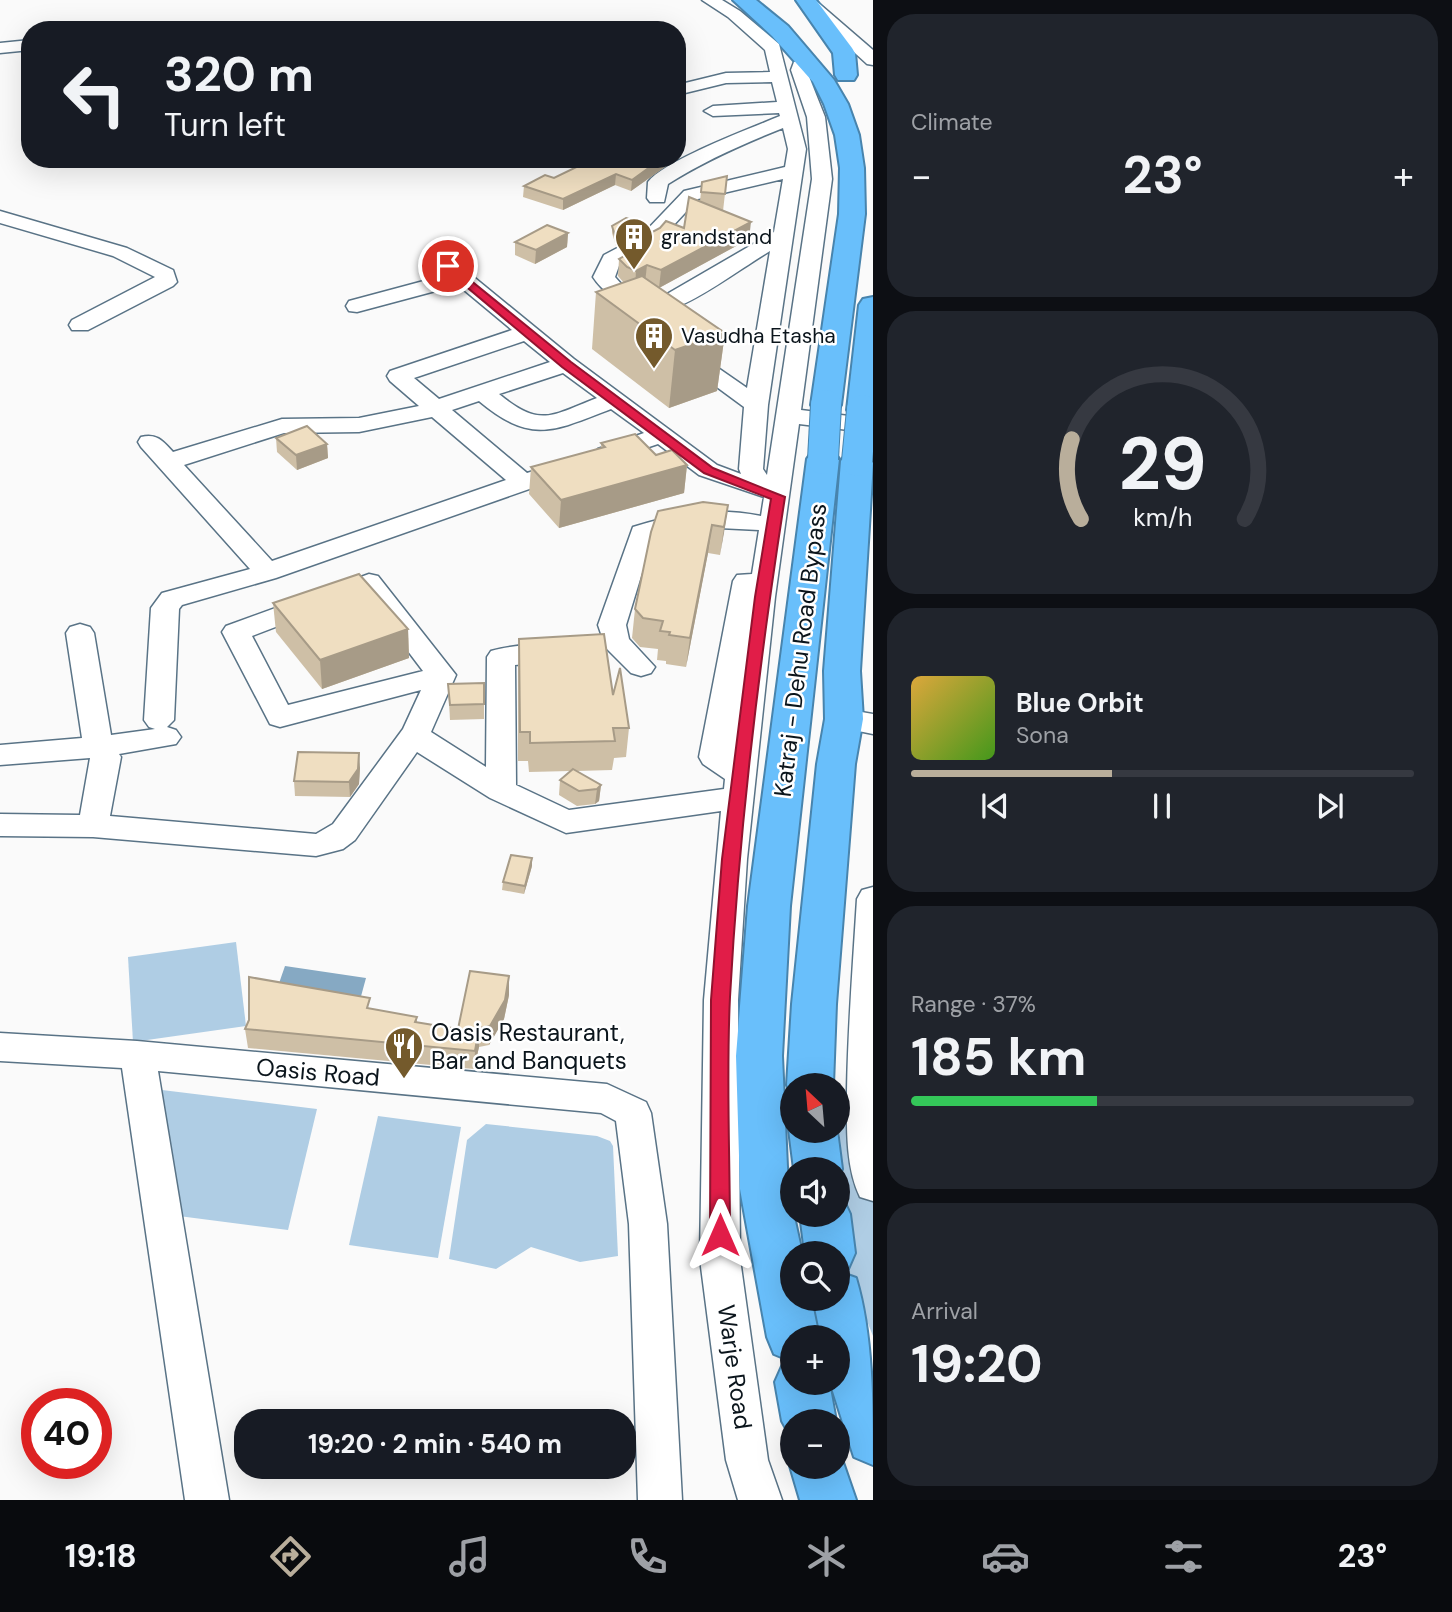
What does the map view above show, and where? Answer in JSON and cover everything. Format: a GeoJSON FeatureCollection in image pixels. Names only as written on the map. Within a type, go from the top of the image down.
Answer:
{"type":"FeatureCollection","features":[{"type":"Feature","properties":{"kind":"highway"},"geometry":{"type":"LineString","coordinates":[[767,0],[814,38],[846,75],[858,96]]}},
{"type":"Feature","properties":{"kind":"highway"},"geometry":{"type":"LineString","coordinates":[[806,1],[844,53],[846,75]]}},
{"type":"Feature","properties":{"kind":"highway","name":"Katraj - Dehu Road Bypass"},"geometry":{"type":"LineString","coordinates":[[726,3],[807,62],[823,80],[836,104],[846,135],[852,168],[852,214],[826,405],[851,457],[842,671],[858,721],[836,764],[814,1004],[811,1073]]}},
{"type":"Feature","properties":{"kind":"highway","name":"Katraj - Dehu Road Bypass"},"geometry":{"type":"LineString","coordinates":[[791,1325],[764,1189],[759,1056],[769,906],[851,457],[867,418],[873,305]]}},
{"type":"Feature","properties":{"kind":"highway"},"geometry":{"type":"LineString","coordinates":[[841,1311],[859,1392],[873,1438]]}},
{"type":"Feature","properties":{"kind":"highway"},"geometry":{"type":"LineString","coordinates":[[822,1479],[828,1500]]}},
{"type":"Feature","properties":{"kind":"street"},"geometry":{"type":"LineString","coordinates":[[806,1],[865,44],[873,60]]}},
{"type":"Feature","properties":{"kind":"street"},"geometry":{"type":"LineString","coordinates":[[771,494],[751,469],[756,405],[797,149],[780,77],[776,40]]}},
{"type":"Feature","properties":{"kind":"street"},"geometry":{"type":"LineString","coordinates":[[0,48],[21,46]]}},
{"type":"Feature","properties":{"kind":"street","name":"Warje Road"},"geometry":{"type":"LineString","coordinates":[[760,1500],[747,1460],[720,1259],[721,1000],[731,859],[762,597],[771,494],[787,427],[822,180],[822,145],[811,98],[799,73],[800,66],[807,62]]}},
{"type":"Feature","properties":{"kind":"street"},"geometry":{"type":"LineString","coordinates":[[686,88],[726,78],[780,77]]}},
{"type":"Feature","properties":{"kind":"street"},"geometry":{"type":"LineString","coordinates":[[713,111],[789,113]]}},
{"type":"Feature","properties":{"kind":"street"},"geometry":{"type":"LineString","coordinates":[[686,164],[789,113]]}},
{"type":"Feature","properties":{"kind":"street"},"geometry":{"type":"LineString","coordinates":[[657,198],[658,182],[679,168]]}},
{"type":"Feature","properties":{"kind":"street"},"geometry":{"type":"LineString","coordinates":[[783,235],[673,300],[658,303],[633,299],[610,289],[604,277],[611,259],[652,237],[668,220],[678,203],[691,195],[793,171]]}},
{"type":"Feature","properties":{"kind":"street"},"geometry":{"type":"LineString","coordinates":[[0,217],[120,252],[166,274],[166,282],[80,325]]}},
{"type":"Feature","properties":{"kind":"street"},"geometry":{"type":"LineString","coordinates":[[435,255],[566,364],[708,470],[771,494]]}},
{"type":"Feature","properties":{"kind":"street"},"geometry":{"type":"LineString","coordinates":[[357,306],[461,276]]}},
{"type":"Feature","properties":{"kind":"street"},"geometry":{"type":"LineString","coordinates":[[524,483],[398,376],[528,332]]}},
{"type":"Feature","properties":{"kind":"street"},"geometry":{"type":"LineString","coordinates":[[669,344],[756,405]]}},
{"type":"Feature","properties":{"kind":"street"},"geometry":{"type":"LineString","coordinates":[[167,462],[282,426],[373,424],[436,409],[566,364]]}},
{"type":"Feature","properties":{"kind":"street"},"geometry":{"type":"LineString","coordinates":[[484,394],[518,418],[531,423],[549,421],[615,400]]}},
{"type":"Feature","properties":{"kind":"street"},"geometry":{"type":"LineString","coordinates":[[787,427],[867,418]]}},
{"type":"Feature","properties":{"kind":"street"},"geometry":{"type":"LineString","coordinates":[[787,427],[851,457]]}},
{"type":"Feature","properties":{"kind":"street"},"geometry":{"type":"LineString","coordinates":[[0,755],[98,747],[162,729],[165,608],[172,599],[267,572],[663,435]]}},
{"type":"Feature","properties":{"kind":"street"},"geometry":{"type":"LineString","coordinates":[[150,442],[267,572]]}},
{"type":"Feature","properties":{"kind":"street"},"geometry":{"type":"LineString","coordinates":[[741,787],[714,757],[757,523],[771,494]]}},
{"type":"Feature","properties":{"kind":"street"},"geometry":{"type":"LineString","coordinates":[[641,667],[616,642],[612,625],[642,532],[677,520],[716,516],[757,523]]}},
{"type":"Feature","properties":{"kind":"street"},"geometry":{"type":"LineString","coordinates":[[369,582],[442,676],[280,717],[236,632],[369,582]]}},
{"type":"Feature","properties":{"kind":"street"},"geometry":{"type":"LineString","coordinates":[[80,633],[98,747],[106,757],[93,826]]}},
{"type":"Feature","properties":{"kind":"street"},"geometry":{"type":"LineString","coordinates":[[501,790],[501,657],[582,653]]}},
{"type":"Feature","properties":{"kind":"street"},"geometry":{"type":"LineString","coordinates":[[0,825],[93,826],[303,846],[332,841],[344,832],[416,733],[442,676]]}},
{"type":"Feature","properties":{"kind":"street"},"geometry":{"type":"LineString","coordinates":[[416,733],[422,741],[501,790],[566,822],[741,787]]}},
{"type":"Feature","properties":{"kind":"street"},"geometry":{"type":"LineString","coordinates":[[873,899],[864,1068],[864,1129],[873,1185]]}},
{"type":"Feature","properties":{"kind":"street","name":"Oasis Road"},"geometry":{"type":"LineString","coordinates":[[0,1047],[137,1055],[607,1099],[633,1113],[648,1224],[660,1500]]}},
{"type":"Feature","properties":{"kind":"street"},"geometry":{"type":"LineString","coordinates":[[137,1055],[163,1189],[173,1281],[207,1500]]}},
{"type":"Feature","properties":{"kind":"shaded area"},"geometry":{"type":"Polygon","coordinates":[[[236,942],[246,1026],[133,1042],[128,957],[236,942]]]}},
{"type":"Feature","properties":{"kind":"shaded area"},"geometry":{"type":"Polygon","coordinates":[[[285,966],[366,978],[360,1000],[277,989],[285,966]]]}},
{"type":"Feature","properties":{"kind":"shaded area"},"geometry":{"type":"Polygon","coordinates":[[[162,1090],[317,1109],[288,1230],[171,1215],[162,1090]]]}},
{"type":"Feature","properties":{"kind":"shaded area"},"geometry":{"type":"Polygon","coordinates":[[[378,1116],[461,1127],[438,1258],[349,1245],[378,1116]]]}},
{"type":"Feature","properties":{"kind":"shaded area"},"geometry":{"type":"Polygon","coordinates":[[[873,1117],[873,1336],[850,1279],[850,1241],[846,1241],[845,1227],[850,1227],[850,1157],[841,1157],[840,1143],[850,1143],[850,1119],[873,1117]]]}},
{"type":"Feature","properties":{"kind":"shaded area"},"geometry":{"type":"Polygon","coordinates":[[[486,1124],[597,1136],[610,1141],[613,1146],[618,1256],[580,1262],[531,1247],[496,1269],[449,1259],[467,1140],[486,1124]]]}},
{"type":"Feature","properties":{"kind":"building"},"geometry":{"type":"Polygon","coordinates":[[[575,168],[649,168],[632,180],[616,174],[563,199],[524,186],[545,175],[554,178],[575,168]]]}},
{"type":"Feature","properties":{"kind":"building"},"geometry":{"type":"Polygon","coordinates":[[[727,176],[725,194],[701,192],[702,182],[727,176]]]}},
{"type":"Feature","properties":{"kind":"building"},"geometry":{"type":"Polygon","coordinates":[[[689,197],[751,222],[661,270],[647,265],[636,271],[619,259],[626,255],[624,247],[660,228],[666,221],[684,228],[689,197]]]}},
{"type":"Feature","properties":{"kind":"building"},"geometry":{"type":"Polygon","coordinates":[[[626,218],[643,224],[616,239],[612,226],[626,218]]]}},
{"type":"Feature","properties":{"kind":"building"},"geometry":{"type":"Polygon","coordinates":[[[547,225],[568,233],[536,250],[515,242],[547,225]]]}},
{"type":"Feature","properties":{"kind":"building"},"geometry":{"type":"Polygon","coordinates":[[[642,276],[725,333],[675,350],[596,292],[642,276]]]}},
{"type":"Feature","properties":{"kind":"building"},"geometry":{"type":"Polygon","coordinates":[[[307,426],[327,444],[296,455],[276,438],[307,426]]]}},
{"type":"Feature","properties":{"kind":"building"},"geometry":{"type":"Polygon","coordinates":[[[635,434],[656,455],[672,450],[687,465],[561,500],[531,467],[605,447],[601,443],[635,434]]]}},
{"type":"Feature","properties":{"kind":"building"},"geometry":{"type":"Polygon","coordinates":[[[703,502],[728,505],[724,527],[712,525],[690,638],[669,635],[670,632],[660,631],[663,621],[643,618],[635,609],[651,532],[658,511],[703,502]]]}},
{"type":"Feature","properties":{"kind":"building"},"geometry":{"type":"Polygon","coordinates":[[[359,574],[408,629],[320,660],[273,603],[359,574]]]}},
{"type":"Feature","properties":{"kind":"building"},"geometry":{"type":"Polygon","coordinates":[[[604,634],[613,695],[620,668],[629,728],[613,728],[615,741],[530,743],[530,732],[520,732],[519,639],[604,634]]]}},
{"type":"Feature","properties":{"kind":"building"},"geometry":{"type":"Polygon","coordinates":[[[484,683],[484,704],[450,705],[448,684],[484,683]]]}},
{"type":"Feature","properties":{"kind":"building"},"geometry":{"type":"Polygon","coordinates":[[[298,752],[359,753],[358,769],[349,782],[294,781],[298,752]]]}},
{"type":"Feature","properties":{"kind":"building"},"geometry":{"type":"Polygon","coordinates":[[[573,769],[601,785],[597,789],[579,791],[560,780],[573,769]]]}},
{"type":"Feature","properties":{"kind":"building"},"geometry":{"type":"Polygon","coordinates":[[[511,855],[532,858],[525,886],[503,882],[511,855]]]}},
{"type":"Feature","properties":{"kind":"building"},"geometry":{"type":"Polygon","coordinates":[[[470,971],[509,976],[505,1000],[490,1026],[479,1028],[475,1051],[245,1029],[249,1020],[249,977],[370,998],[367,1008],[417,1017],[415,1022],[458,1029],[470,971]]]}},
{"type":"Feature","properties":{"kind":"place","name":"grandstand"},"geometry":{"type":"Point","coordinates":[634,271]}},
{"type":"Feature","properties":{"kind":"place","name":"Vasudha Etasha"},"geometry":{"type":"Point","coordinates":[654,370]}},
{"type":"Feature","properties":{"kind":"place","name":"Oasis Restaurant, Bar and Banquets"},"geometry":{"type":"Point","coordinates":[404,1080]}},
{"type":"Feature","properties":{"kind":"route"},"geometry":{"type":"LineString","coordinates":[[448,266],[566,364],[708,470],[778,497],[762,597],[731,859],[721,1000],[720,1235]]}}]}
